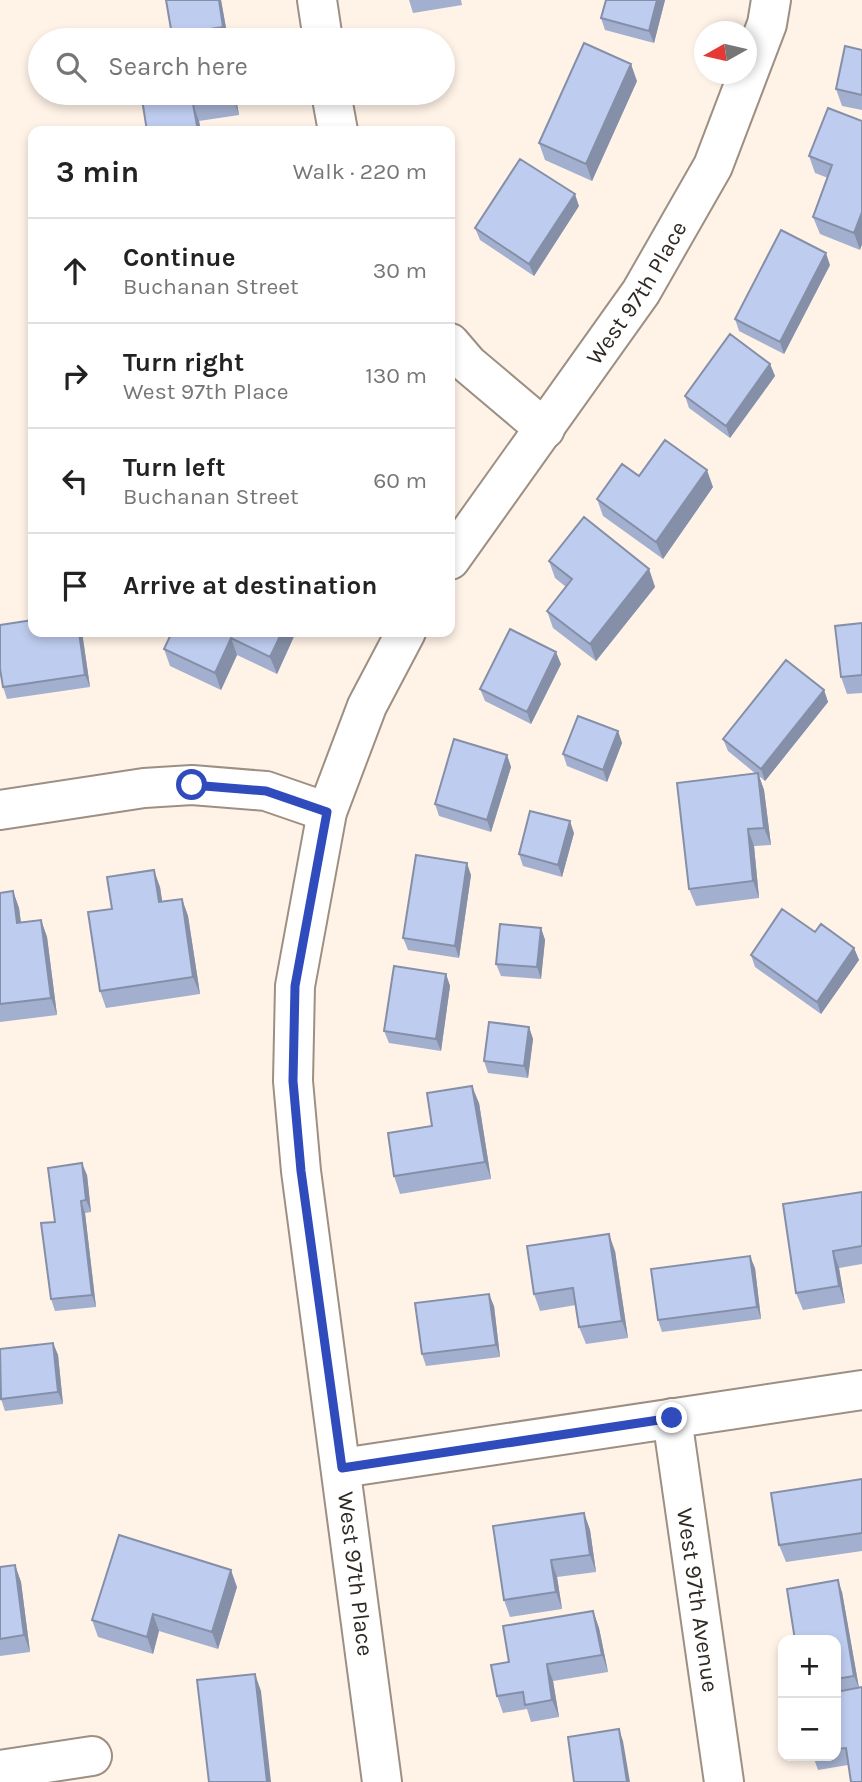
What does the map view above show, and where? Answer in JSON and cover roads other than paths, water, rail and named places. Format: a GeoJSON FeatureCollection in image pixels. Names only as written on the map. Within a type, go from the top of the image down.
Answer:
{"type":"FeatureCollection","features":[{"type":"Feature","properties":{"kind":"street"},"geometry":{"type":"LineString","coordinates":[[317,0],[321,28]]}},
{"type":"Feature","properties":{"kind":"street","name":"West 97th Place"},"geometry":{"type":"LineString","coordinates":[[455,553],[641,292],[713,166],[767,24],[771,0]]}},
{"type":"Feature","properties":{"kind":"street"},"geometry":{"type":"LineString","coordinates":[[333,105],[337,126]]}},
{"type":"Feature","properties":{"kind":"street"},"geometry":{"type":"LineString","coordinates":[[455,349],[468,364],[545,429]]}},
{"type":"Feature","properties":{"kind":"street","name":"West 97th Place"},"geometry":{"type":"LineString","coordinates":[[382,1782],[301,1171],[293,1081],[295,986],[327,812],[368,706],[403,637]]}},
{"type":"Feature","properties":{"kind":"street"},"geometry":{"type":"LineString","coordinates":[[0,810],[144,788],[192,785],[266,791],[327,812]]}},
{"type":"Feature","properties":{"kind":"street"},"geometry":{"type":"LineString","coordinates":[[342,1468],[862,1390]]}},
{"type":"Feature","properties":{"kind":"street","name":"West 97th Avenue"},"geometry":{"type":"LineString","coordinates":[[672,1418],[724,1782]]}},
{"type":"Feature","properties":{"kind":"street"},"geometry":{"type":"LineString","coordinates":[[0,1770],[92,1756]]}}]}
